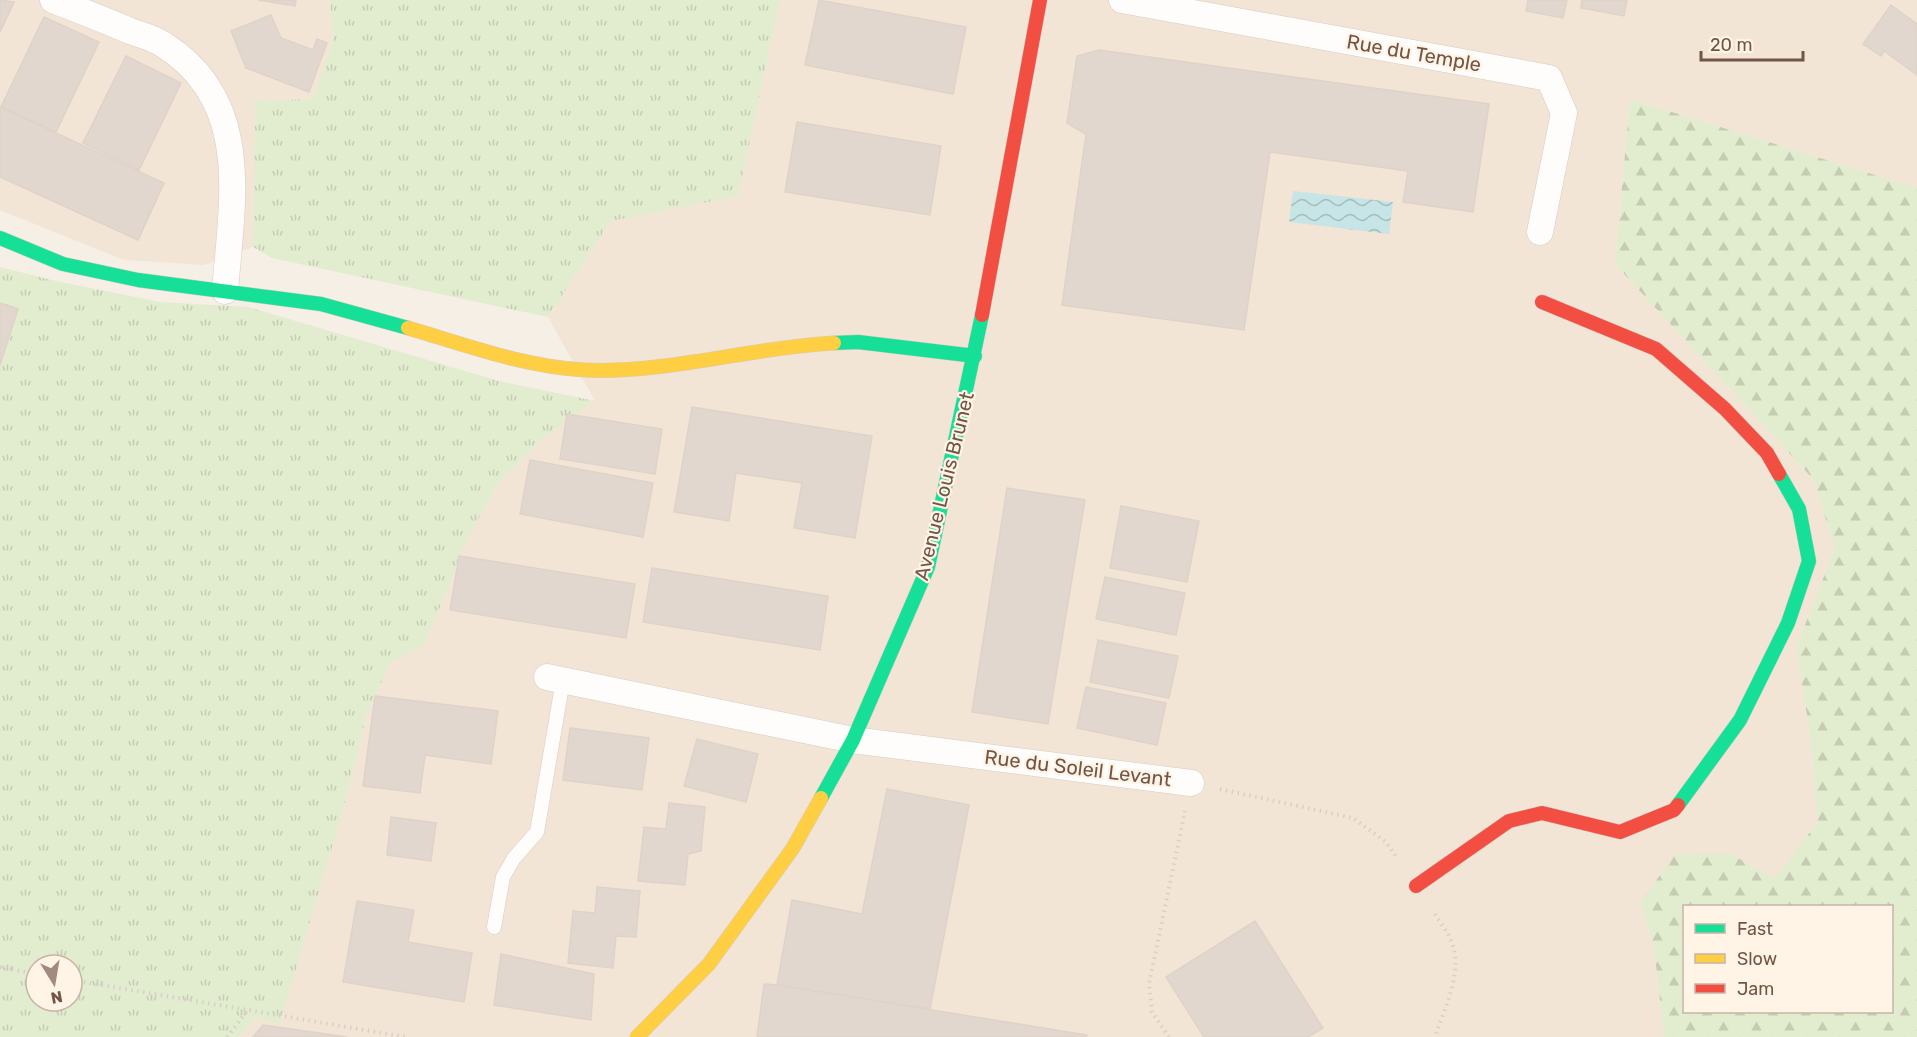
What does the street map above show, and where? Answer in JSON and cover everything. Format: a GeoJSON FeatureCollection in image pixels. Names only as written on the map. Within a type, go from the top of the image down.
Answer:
{"type":"FeatureCollection","features":[{"type":"Feature","properties":{"kind":"street"},"geometry":{"type":"LineString","coordinates":[[53,0],[162,43],[193,65],[212,90],[225,119],[232,152],[231,219],[225,291]]}},
{"type":"Feature","properties":{"kind":"street","name":"Avenue Louis Brunet"},"geometry":{"type":"LineString","coordinates":[[637,1037],[709,964],[786,858],[853,740],[928,567],[975,356],[1040,0]]}},
{"type":"Feature","properties":{"kind":"street","name":"Rue du Temple"},"geometry":{"type":"LineString","coordinates":[[1122,0],[1214,8],[1549,78],[1564,113],[1540,232]]}},
{"type":"Feature","properties":{"kind":"street"},"geometry":{"type":"LineString","coordinates":[[0,238],[63,264],[138,280],[321,304],[534,364],[585,370],[625,369],[817,344],[858,342],[975,356]]}},
{"type":"Feature","properties":{"kind":"street"},"geometry":{"type":"LineString","coordinates":[[1416,886],[1509,821],[1542,813],[1620,832],[1674,810],[1740,720],[1788,623],[1809,561],[1799,509],[1767,453],[1725,409],[1656,349],[1542,302]]}},
{"type":"Feature","properties":{"kind":"street","name":"Rue du Soleil Levant"},"geometry":{"type":"LineString","coordinates":[[555,679],[853,740],[1191,783]]}},
{"type":"Feature","properties":{"kind":"lane"},"geometry":{"type":"LineString","coordinates":[[494,927],[503,877],[514,858],[537,832],[555,679]]}},
{"type":"Feature","properties":{"kind":"path","name":"Rue du Soleil Levant"},"geometry":{"type":"LineString","coordinates":[[1191,783],[1353,818],[1386,842],[1451,939],[1455,959],[1454,982],[1435,1037]]}},
{"type":"Feature","properties":{"kind":"path"},"geometry":{"type":"LineString","coordinates":[[1169,1037],[1152,1011],[1149,984],[1191,783]]}},
{"type":"Feature","properties":{"kind":"path"},"geometry":{"type":"LineString","coordinates":[[0,967],[24,972]]}},
{"type":"Feature","properties":{"kind":"path"},"geometry":{"type":"LineString","coordinates":[[84,982],[406,1037]]}},
{"type":"Feature","properties":{"kind":"path"},"geometry":{"type":"LineString","coordinates":[[227,1037],[247,1011]]}},
{"type":"Feature","properties":{"kind":"shaded area"},"geometry":{"type":"Polygon","coordinates":[[[0,0],[330,0],[333,40],[313,99],[255,101],[253,247],[204,265],[124,260],[0,210],[0,0]]]}},
{"type":"Feature","properties":{"kind":"shaded area"},"geometry":{"type":"Polygon","coordinates":[[[780,0],[1917,0],[1917,188],[1630,99],[1615,264],[1813,479],[1835,548],[1796,648],[1809,727],[1818,822],[1774,878],[1729,853],[1640,903],[1654,947],[1664,1037],[239,1037],[255,1018],[280,1022],[344,807],[366,717],[390,663],[425,644],[468,538],[498,484],[538,443],[595,401],[548,317],[611,221],[738,195],[780,0]]]}},
{"type":"Feature","properties":{"kind":"green space"},"geometry":{"type":"Polygon","coordinates":[[[330,0],[780,0],[738,196],[611,221],[548,317],[272,258],[253,247],[255,101],[313,99],[333,40],[330,0]]]}},
{"type":"Feature","properties":{"kind":"green space"},"geometry":{"type":"Polygon","coordinates":[[[1630,99],[1917,188],[1917,1037],[1664,1037],[1654,947],[1640,903],[1675,854],[1729,853],[1774,878],[1818,822],[1809,727],[1796,648],[1835,548],[1813,479],[1615,264],[1630,99]]]}},
{"type":"Feature","properties":{"kind":"green space"},"geometry":{"type":"Polygon","coordinates":[[[0,267],[160,302],[248,307],[499,381],[595,401],[538,443],[498,484],[468,538],[425,644],[390,663],[366,717],[344,807],[280,1023],[255,1018],[239,1037],[0,1037],[0,267]]]}},
{"type":"Feature","properties":{"kind":"water"},"geometry":{"type":"Polygon","coordinates":[[[1293,191],[1393,202],[1389,234],[1289,222],[1293,191]]]}},
{"type":"Feature","properties":{"kind":"building"},"geometry":{"type":"Polygon","coordinates":[[[0,0],[14,2],[0,32],[0,0]]]}},
{"type":"Feature","properties":{"kind":"building"},"geometry":{"type":"Polygon","coordinates":[[[258,0],[296,0],[295,6],[258,0]]]}},
{"type":"Feature","properties":{"kind":"building"},"geometry":{"type":"Polygon","coordinates":[[[819,0],[966,27],[953,94],[805,65],[819,0]]]}},
{"type":"Feature","properties":{"kind":"building"},"geometry":{"type":"Polygon","coordinates":[[[1528,0],[1567,0],[1563,18],[1526,11],[1528,0]]]}},
{"type":"Feature","properties":{"kind":"building"},"geometry":{"type":"Polygon","coordinates":[[[1582,0],[1627,0],[1624,16],[1581,8],[1582,0]]]}},
{"type":"Feature","properties":{"kind":"building"},"geometry":{"type":"Polygon","coordinates":[[[1891,5],[1917,24],[1917,75],[1884,51],[1881,56],[1863,44],[1891,5]]]}},
{"type":"Feature","properties":{"kind":"building"},"geometry":{"type":"Polygon","coordinates":[[[271,15],[281,38],[313,50],[317,39],[327,43],[309,92],[246,68],[231,31],[271,15]]]}},
{"type":"Feature","properties":{"kind":"building"},"geometry":{"type":"Polygon","coordinates":[[[44,17],[99,42],[56,132],[1,107],[44,17]]]}},
{"type":"Feature","properties":{"kind":"building"},"geometry":{"type":"Polygon","coordinates":[[[1099,50],[1489,104],[1473,212],[1403,202],[1408,171],[1270,152],[1244,330],[1062,305],[1086,134],[1067,123],[1077,56],[1099,50]]]}},
{"type":"Feature","properties":{"kind":"building"},"geometry":{"type":"Polygon","coordinates":[[[126,56],[181,83],[139,170],[83,143],[126,56]]]}},
{"type":"Feature","properties":{"kind":"building"},"geometry":{"type":"Polygon","coordinates":[[[0,107],[164,183],[138,240],[0,177],[0,107]]]}},
{"type":"Feature","properties":{"kind":"building"},"geometry":{"type":"Polygon","coordinates":[[[797,122],[941,146],[930,215],[785,192],[797,122]]]}},
{"type":"Feature","properties":{"kind":"building"},"geometry":{"type":"Polygon","coordinates":[[[0,303],[18,309],[0,365],[0,303]]]}},
{"type":"Feature","properties":{"kind":"building"},"geometry":{"type":"Polygon","coordinates":[[[692,407],[872,436],[855,538],[794,528],[802,483],[736,473],[729,521],[674,512],[692,407]]]}},
{"type":"Feature","properties":{"kind":"building"},"geometry":{"type":"Polygon","coordinates":[[[567,414],[662,429],[655,474],[560,459],[567,414]]]}},
{"type":"Feature","properties":{"kind":"building"},"geometry":{"type":"Polygon","coordinates":[[[530,460],[653,483],[643,537],[520,514],[530,460]]]}},
{"type":"Feature","properties":{"kind":"building"},"geometry":{"type":"Polygon","coordinates":[[[1007,488],[1085,500],[1048,724],[972,712],[1007,488]]]}},
{"type":"Feature","properties":{"kind":"building"},"geometry":{"type":"Polygon","coordinates":[[[1121,506],[1199,521],[1187,582],[1110,568],[1121,506]]]}},
{"type":"Feature","properties":{"kind":"building"},"geometry":{"type":"Polygon","coordinates":[[[459,556],[635,584],[626,638],[450,610],[459,556]]]}},
{"type":"Feature","properties":{"kind":"building"},"geometry":{"type":"Polygon","coordinates":[[[652,568],[828,596],[820,650],[643,622],[652,568]]]}},
{"type":"Feature","properties":{"kind":"building"},"geometry":{"type":"Polygon","coordinates":[[[1105,577],[1185,593],[1176,635],[1096,619],[1105,577]]]}},
{"type":"Feature","properties":{"kind":"building"},"geometry":{"type":"Polygon","coordinates":[[[1098,640],[1178,656],[1169,698],[1090,682],[1098,640]]]}},
{"type":"Feature","properties":{"kind":"building"},"geometry":{"type":"Polygon","coordinates":[[[1086,687],[1166,703],[1157,745],[1077,728],[1086,687]]]}},
{"type":"Feature","properties":{"kind":"building"},"geometry":{"type":"Polygon","coordinates":[[[375,696],[498,711],[491,764],[425,755],[420,793],[363,786],[375,696]]]}},
{"type":"Feature","properties":{"kind":"building"},"geometry":{"type":"Polygon","coordinates":[[[570,728],[649,738],[642,790],[563,780],[570,728]]]}},
{"type":"Feature","properties":{"kind":"building"},"geometry":{"type":"Polygon","coordinates":[[[697,739],[758,754],[746,802],[684,786],[697,739]]]}},
{"type":"Feature","properties":{"kind":"building"},"geometry":{"type":"Polygon","coordinates":[[[887,789],[969,805],[930,1009],[777,985],[792,900],[862,914],[887,789]]]}},
{"type":"Feature","properties":{"kind":"building"},"geometry":{"type":"Polygon","coordinates":[[[669,803],[705,807],[701,851],[688,854],[685,885],[638,881],[644,827],[666,829],[669,803]]]}},
{"type":"Feature","properties":{"kind":"building"},"geometry":{"type":"Polygon","coordinates":[[[391,817],[436,823],[431,861],[387,855],[391,817]]]}},
{"type":"Feature","properties":{"kind":"building"},"geometry":{"type":"Polygon","coordinates":[[[597,887],[640,891],[636,937],[616,936],[613,968],[568,963],[573,911],[595,913],[597,887]]]}},
{"type":"Feature","properties":{"kind":"building"},"geometry":{"type":"Polygon","coordinates":[[[357,901],[414,910],[408,942],[472,953],[464,1002],[343,982],[357,901]]]}},
{"type":"Feature","properties":{"kind":"building"},"geometry":{"type":"Polygon","coordinates":[[[1255,921],[1323,1028],[1308,1037],[1204,1037],[1166,977],[1255,921]]]}},
{"type":"Feature","properties":{"kind":"building"},"geometry":{"type":"Polygon","coordinates":[[[501,954],[594,974],[591,1020],[494,1005],[501,954]]]}},
{"type":"Feature","properties":{"kind":"building"},"geometry":{"type":"Polygon","coordinates":[[[764,984],[1087,1035],[1086,1037],[757,1037],[764,984]]]}},
{"type":"Feature","properties":{"kind":"building"},"geometry":{"type":"Polygon","coordinates":[[[263,1025],[347,1037],[253,1037],[263,1025]]]}},
{"type":"Feature","properties":{"kind":"traffic: fast"},"geometry":{"type":"LineString","coordinates":[[0,238],[63,264],[138,280],[321,304],[408,328]]}},
{"type":"Feature","properties":{"kind":"traffic: fast"},"geometry":{"type":"LineString","coordinates":[[821,798],[853,740],[928,567],[982,315]]}},
{"type":"Feature","properties":{"kind":"traffic: fast"},"geometry":{"type":"LineString","coordinates":[[834,343],[858,342],[975,356]]}},
{"type":"Feature","properties":{"kind":"traffic: fast"},"geometry":{"type":"LineString","coordinates":[[1678,805],[1740,720],[1788,623],[1809,561],[1799,509],[1779,474]]}},
{"type":"Feature","properties":{"kind":"traffic: slow"},"geometry":{"type":"LineString","coordinates":[[408,328],[518,360],[585,370],[646,368],[772,349],[834,343]]}},
{"type":"Feature","properties":{"kind":"traffic: slow"},"geometry":{"type":"LineString","coordinates":[[637,1037],[709,964],[793,848],[821,798]]}},
{"type":"Feature","properties":{"kind":"traffic: jam"},"geometry":{"type":"LineString","coordinates":[[982,315],[1040,0]]}},
{"type":"Feature","properties":{"kind":"traffic: jam"},"geometry":{"type":"LineString","coordinates":[[1542,302],[1656,349],[1725,409],[1767,453],[1779,474]]}},
{"type":"Feature","properties":{"kind":"traffic: jam"},"geometry":{"type":"LineString","coordinates":[[1416,886],[1509,821],[1542,813],[1620,832],[1674,810],[1678,805]]}}]}
